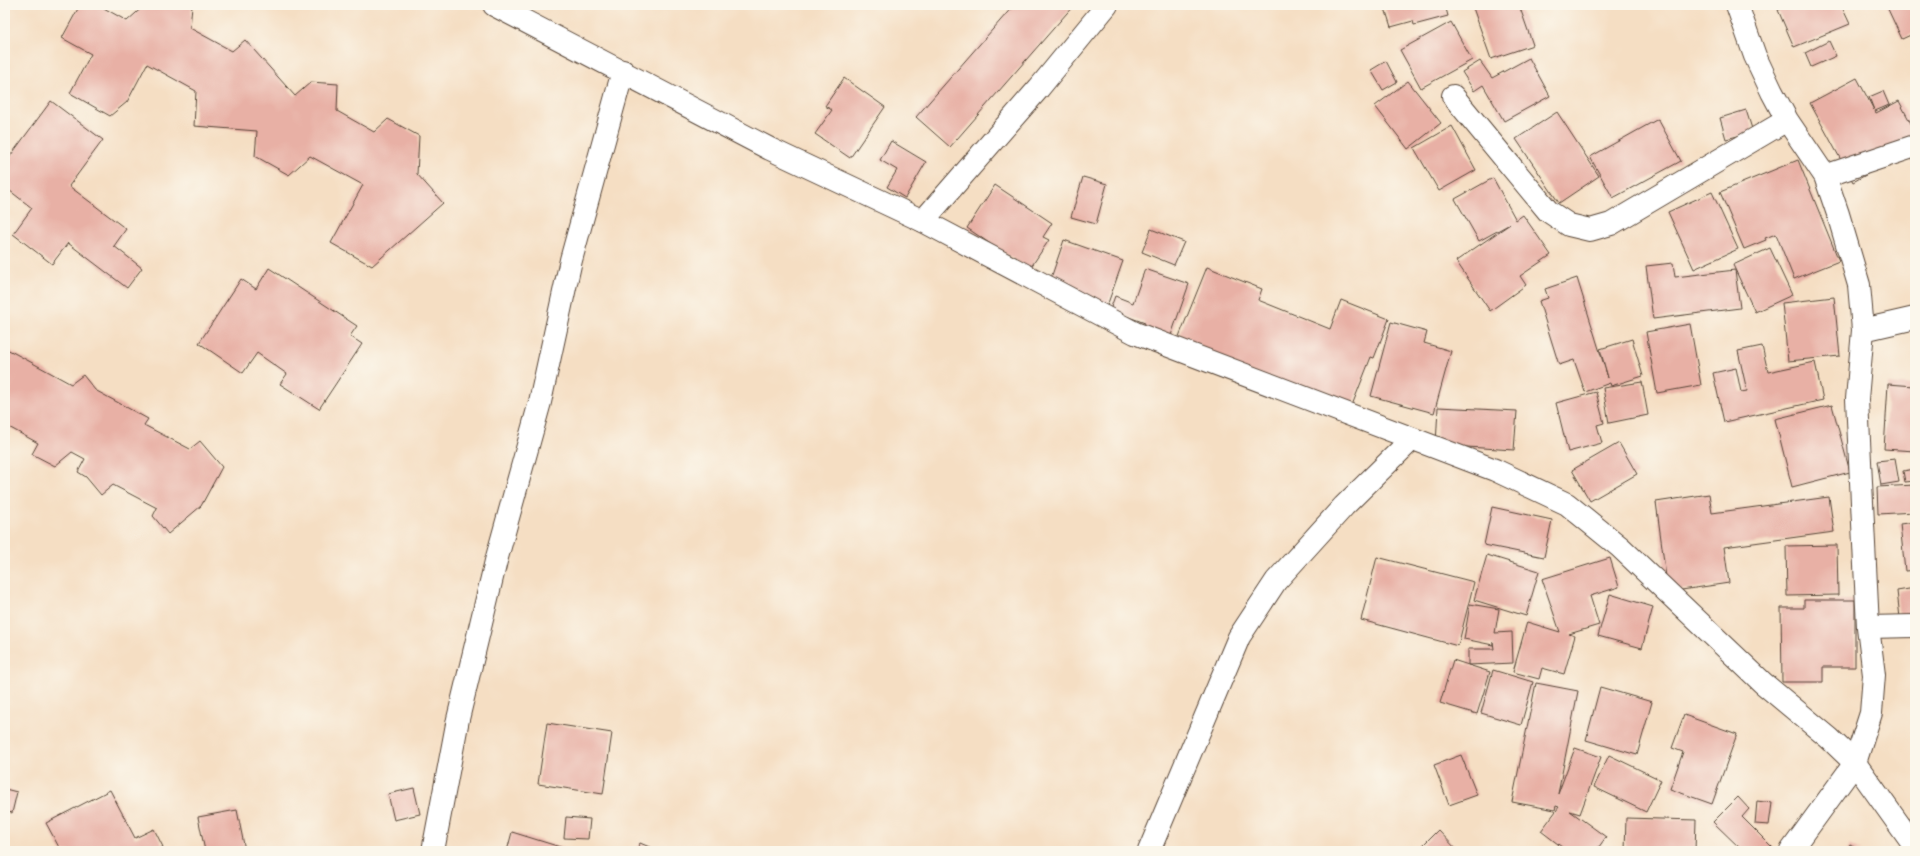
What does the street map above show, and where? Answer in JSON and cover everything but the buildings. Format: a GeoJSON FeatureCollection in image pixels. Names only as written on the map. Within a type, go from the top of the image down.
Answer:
{"type":"FeatureCollection","features":[{"type":"Feature","properties":{"kind":"street"},"geometry":{"type":"LineString","coordinates":[[494,5],[770,148],[923,221],[1135,333],[1495,470],[1567,504],[1620,547],[1763,684],[1829,738],[1855,762],[1915,848]]}},
{"type":"Feature","properties":{"kind":"street"},"geometry":{"type":"LineString","coordinates":[[923,221],[1039,88],[1107,5]]}},
{"type":"Feature","properties":{"kind":"street"},"geometry":{"type":"LineString","coordinates":[[1737,5],[1755,56],[1787,120],[1825,176],[1859,285],[1863,330],[1857,399],[1868,627],[1874,675],[1871,713],[1855,762],[1791,851]]}},
{"type":"Feature","properties":{"kind":"street"},"geometry":{"type":"LineString","coordinates":[[433,851],[458,719],[496,561],[540,402],[571,260],[623,71]]}},
{"type":"Feature","properties":{"kind":"street"},"geometry":{"type":"LineString","coordinates":[[1453,96],[1548,212],[1568,224],[1590,230],[1611,224],[1787,120]]}},
{"type":"Feature","properties":{"kind":"street"},"geometry":{"type":"LineString","coordinates":[[1825,176],[1915,146]]}},
{"type":"Feature","properties":{"kind":"street"},"geometry":{"type":"LineString","coordinates":[[1863,330],[1915,318]]}},
{"type":"Feature","properties":{"kind":"street"},"geometry":{"type":"LineString","coordinates":[[1149,851],[1239,637],[1276,582],[1344,506],[1412,439]]}},
{"type":"Feature","properties":{"kind":"street"},"geometry":{"type":"LineString","coordinates":[[1868,627],[1915,626]]}}]}
